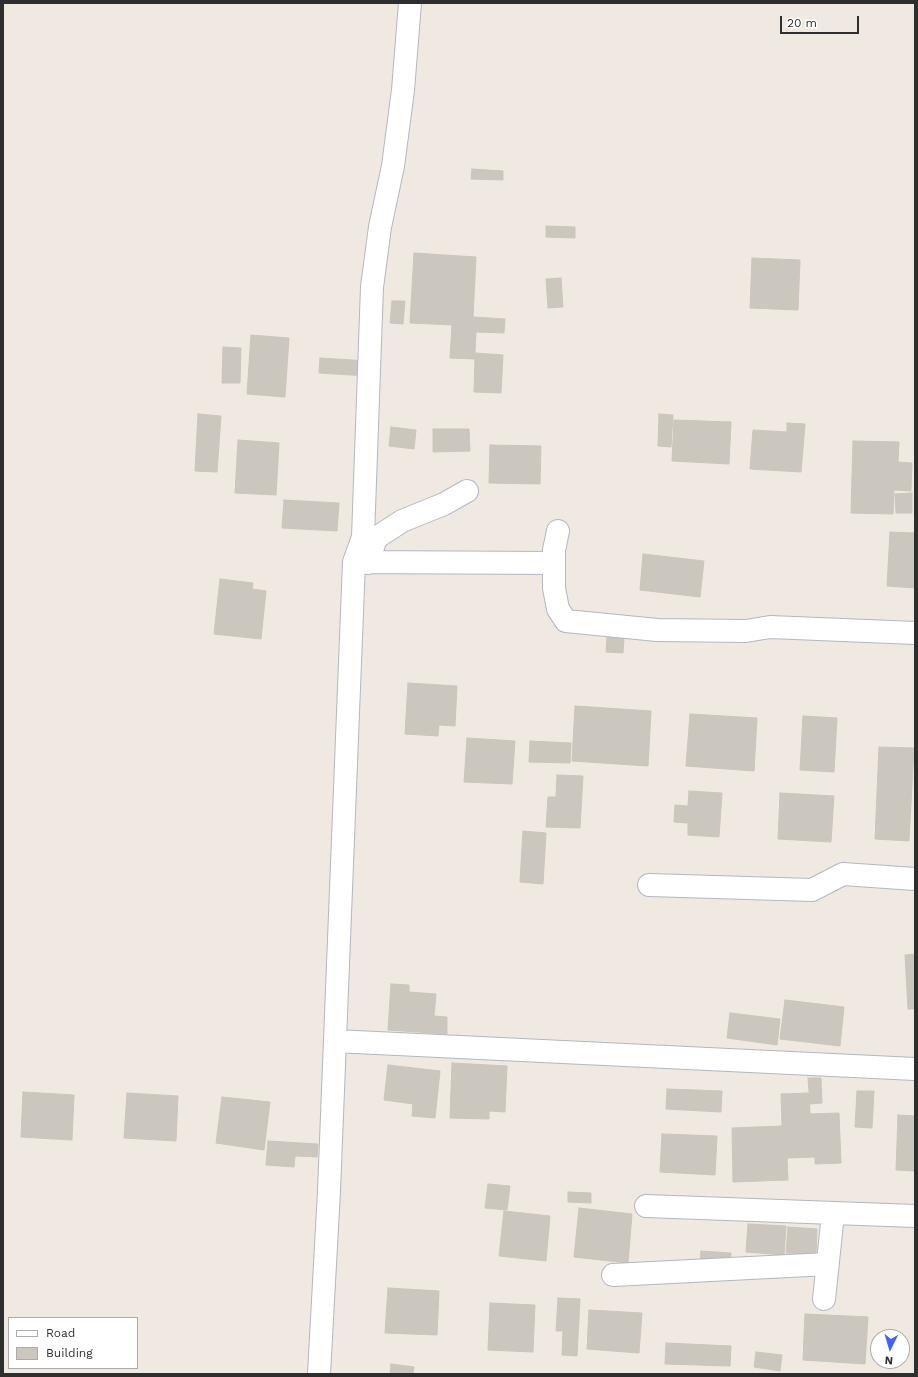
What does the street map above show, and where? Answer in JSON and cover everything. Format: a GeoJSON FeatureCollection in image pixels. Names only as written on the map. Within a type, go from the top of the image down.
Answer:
{"type":"FeatureCollection","features":[{"type":"Feature","properties":{"kind":"street"},"geometry":{"type":"LineString","coordinates":[[319,1374],[335,1041],[363,537],[372,287],[380,227],[393,166],[400,113],[410,3]]}},
{"type":"Feature","properties":{"kind":"street"},"geometry":{"type":"LineString","coordinates":[[361,563],[376,538],[402,522],[444,504],[467,491]]}},
{"type":"Feature","properties":{"kind":"street"},"geometry":{"type":"LineString","coordinates":[[558,531],[554,550],[554,588],[558,609],[566,621],[657,630],[746,631],[770,627],[915,633]]}},
{"type":"Feature","properties":{"kind":"street"},"geometry":{"type":"LineString","coordinates":[[361,563],[554,563]]}},
{"type":"Feature","properties":{"kind":"street"},"geometry":{"type":"LineString","coordinates":[[649,885],[812,890],[842,874],[915,879]]}},
{"type":"Feature","properties":{"kind":"street"},"geometry":{"type":"LineString","coordinates":[[335,1041],[915,1069]]}},
{"type":"Feature","properties":{"kind":"street"},"geometry":{"type":"LineString","coordinates":[[646,1206],[915,1216]]}},
{"type":"Feature","properties":{"kind":"street"},"geometry":{"type":"LineString","coordinates":[[824,1299],[833,1214]]}},
{"type":"Feature","properties":{"kind":"street"},"geometry":{"type":"LineString","coordinates":[[613,1275],[828,1264]]}},
{"type":"Feature","properties":{"kind":"building"},"geometry":{"type":"Polygon","coordinates":[[[472,169],[503,171],[503,180],[471,179],[472,169]]]}},
{"type":"Feature","properties":{"kind":"building"},"geometry":{"type":"Polygon","coordinates":[[[546,226],[575,227],[575,238],[546,237],[546,226]]]}},
{"type":"Feature","properties":{"kind":"building"},"geometry":{"type":"Polygon","coordinates":[[[414,253],[476,257],[473,317],[505,319],[504,333],[476,332],[475,353],[503,355],[501,393],[474,392],[475,359],[450,358],[452,325],[410,323],[414,253]]]}},
{"type":"Feature","properties":{"kind":"building"},"geometry":{"type":"Polygon","coordinates":[[[752,258],[800,260],[798,310],[750,308],[752,258]]]}},
{"type":"Feature","properties":{"kind":"building"},"geometry":{"type":"Polygon","coordinates":[[[561,278],[563,307],[548,308],[546,279],[561,278]]]}},
{"type":"Feature","properties":{"kind":"building"},"geometry":{"type":"Polygon","coordinates":[[[392,301],[405,301],[403,324],[390,323],[392,301]]]}},
{"type":"Feature","properties":{"kind":"building"},"geometry":{"type":"Polygon","coordinates":[[[251,335],[289,338],[285,397],[247,394],[251,335]]]}},
{"type":"Feature","properties":{"kind":"building"},"geometry":{"type":"Polygon","coordinates":[[[223,347],[241,348],[240,383],[222,383],[223,347]]]}},
{"type":"Feature","properties":{"kind":"building"},"geometry":{"type":"Polygon","coordinates":[[[320,358],[368,361],[367,376],[319,373],[320,358]]]}},
{"type":"Feature","properties":{"kind":"building"},"geometry":{"type":"Polygon","coordinates":[[[198,414],[221,416],[217,472],[195,471],[198,414]]]}},
{"type":"Feature","properties":{"kind":"building"},"geometry":{"type":"Polygon","coordinates":[[[659,414],[673,415],[671,447],[658,446],[659,414]]]}},
{"type":"Feature","properties":{"kind":"building"},"geometry":{"type":"Polygon","coordinates":[[[674,420],[731,422],[729,464],[672,461],[674,420]]]}},
{"type":"Feature","properties":{"kind":"building"},"geometry":{"type":"Polygon","coordinates":[[[787,423],[805,424],[801,472],[750,469],[753,430],[787,432],[787,423]]]}},
{"type":"Feature","properties":{"kind":"building"},"geometry":{"type":"Polygon","coordinates":[[[391,427],[416,430],[414,449],[389,446],[391,427]]]}},
{"type":"Feature","properties":{"kind":"building"},"geometry":{"type":"Polygon","coordinates":[[[433,429],[469,429],[470,451],[433,452],[433,429]]]}},
{"type":"Feature","properties":{"kind":"building"},"geometry":{"type":"Polygon","coordinates":[[[238,440],[279,443],[276,495],[235,493],[238,440]]]}},
{"type":"Feature","properties":{"kind":"building"},"geometry":{"type":"Polygon","coordinates":[[[853,441],[899,442],[898,462],[912,463],[911,491],[894,490],[893,514],[851,513],[853,441]]]}},
{"type":"Feature","properties":{"kind":"building"},"geometry":{"type":"Polygon","coordinates":[[[490,445],[541,446],[540,484],[489,483],[490,445]]]}},
{"type":"Feature","properties":{"kind":"building"},"geometry":{"type":"Polygon","coordinates":[[[912,493],[912,513],[896,513],[895,494],[912,493]]]}},
{"type":"Feature","properties":{"kind":"building"},"geometry":{"type":"Polygon","coordinates":[[[284,500],[339,503],[337,531],[282,528],[284,500]]]}},
{"type":"Feature","properties":{"kind":"building"},"geometry":{"type":"Polygon","coordinates":[[[890,532],[915,533],[915,588],[887,586],[890,532]]]}},
{"type":"Feature","properties":{"kind":"building"},"geometry":{"type":"Polygon","coordinates":[[[643,554],[704,561],[700,597],[640,590],[643,554]]]}},
{"type":"Feature","properties":{"kind":"building"},"geometry":{"type":"Polygon","coordinates":[[[220,579],[253,583],[252,589],[266,591],[261,639],[214,634],[220,579]]]}},
{"type":"Feature","properties":{"kind":"building"},"geometry":{"type":"Polygon","coordinates":[[[607,637],[624,638],[623,653],[606,652],[607,637]]]}},
{"type":"Feature","properties":{"kind":"building"},"geometry":{"type":"Polygon","coordinates":[[[408,683],[457,686],[455,726],[439,725],[438,736],[405,734],[408,683]]]}},
{"type":"Feature","properties":{"kind":"building"},"geometry":{"type":"Polygon","coordinates":[[[575,706],[651,711],[648,766],[572,761],[575,706]]]}},
{"type":"Feature","properties":{"kind":"building"},"geometry":{"type":"Polygon","coordinates":[[[690,714],[757,718],[754,771],[686,766],[690,714]]]}},
{"type":"Feature","properties":{"kind":"building"},"geometry":{"type":"Polygon","coordinates":[[[803,716],[837,718],[834,772],[800,770],[803,716]]]}},
{"type":"Feature","properties":{"kind":"building"},"geometry":{"type":"Polygon","coordinates":[[[467,738],[515,741],[512,784],[464,782],[467,738]]]}},
{"type":"Feature","properties":{"kind":"building"},"geometry":{"type":"Polygon","coordinates":[[[530,741],[571,743],[570,763],[529,762],[530,741]]]}},
{"type":"Feature","properties":{"kind":"building"},"geometry":{"type":"Polygon","coordinates":[[[879,747],[914,748],[909,841],[875,839],[879,747]]]}},
{"type":"Feature","properties":{"kind":"building"},"geometry":{"type":"Polygon","coordinates":[[[557,775],[583,776],[580,828],[546,827],[548,797],[556,797],[557,775]]]}},
{"type":"Feature","properties":{"kind":"building"},"geometry":{"type":"Polygon","coordinates":[[[689,791],[722,793],[719,837],[688,835],[688,823],[674,822],[675,805],[688,806],[689,791]]]}},
{"type":"Feature","properties":{"kind":"building"},"geometry":{"type":"Polygon","coordinates":[[[780,793],[834,796],[831,842],[778,839],[780,793]]]}},
{"type":"Feature","properties":{"kind":"building"},"geometry":{"type":"Polygon","coordinates":[[[523,831],[546,833],[543,884],[520,882],[523,831]]]}},
{"type":"Feature","properties":{"kind":"building"},"geometry":{"type":"Polygon","coordinates":[[[915,954],[915,1009],[908,1009],[905,955],[915,954]]]}},
{"type":"Feature","properties":{"kind":"building"},"geometry":{"type":"Polygon","coordinates":[[[391,984],[409,985],[409,992],[436,994],[434,1016],[447,1017],[447,1034],[388,1030],[391,984]]]}},
{"type":"Feature","properties":{"kind":"building"},"geometry":{"type":"Polygon","coordinates":[[[785,1000],[844,1007],[840,1046],[780,1039],[785,1000]]]}},
{"type":"Feature","properties":{"kind":"building"},"geometry":{"type":"Polygon","coordinates":[[[730,1013],[780,1019],[777,1045],[727,1038],[730,1013]]]}},
{"type":"Feature","properties":{"kind":"building"},"geometry":{"type":"Polygon","coordinates":[[[452,1063],[507,1066],[505,1112],[489,1111],[489,1119],[450,1118],[452,1063]]]}},
{"type":"Feature","properties":{"kind":"building"},"geometry":{"type":"Polygon","coordinates":[[[388,1065],[440,1071],[435,1118],[412,1116],[413,1104],[384,1100],[388,1065]]]}},
{"type":"Feature","properties":{"kind":"building"},"geometry":{"type":"Polygon","coordinates":[[[808,1078],[821,1078],[822,1103],[810,1104],[808,1078]]]}},
{"type":"Feature","properties":{"kind":"building"},"geometry":{"type":"Polygon","coordinates":[[[667,1089],[722,1091],[721,1112],[666,1109],[667,1089]]]}},
{"type":"Feature","properties":{"kind":"building"},"geometry":{"type":"Polygon","coordinates":[[[857,1091],[874,1091],[872,1128],[855,1127],[857,1091]]]}},
{"type":"Feature","properties":{"kind":"building"},"geometry":{"type":"Polygon","coordinates":[[[23,1092],[74,1095],[72,1140],[21,1137],[23,1092]]]}},
{"type":"Feature","properties":{"kind":"building"},"geometry":{"type":"Polygon","coordinates":[[[127,1093],[178,1096],[176,1141],[124,1138],[127,1093]]]}},
{"type":"Feature","properties":{"kind":"building"},"geometry":{"type":"Polygon","coordinates":[[[809,1093],[810,1114],[839,1113],[841,1163],[815,1164],[815,1157],[787,1158],[788,1180],[733,1182],[732,1128],[782,1126],[781,1094],[809,1093]]]}},
{"type":"Feature","properties":{"kind":"building"},"geometry":{"type":"Polygon","coordinates":[[[222,1097],[270,1102],[264,1150],[216,1143],[222,1097]]]}},
{"type":"Feature","properties":{"kind":"building"},"geometry":{"type":"Polygon","coordinates":[[[898,1115],[915,1116],[915,1171],[896,1170],[898,1115]]]}},
{"type":"Feature","properties":{"kind":"building"},"geometry":{"type":"Polygon","coordinates":[[[662,1134],[717,1136],[715,1175],[660,1172],[662,1134]]]}},
{"type":"Feature","properties":{"kind":"building"},"geometry":{"type":"Polygon","coordinates":[[[268,1141],[318,1144],[317,1157],[295,1156],[294,1167],[266,1165],[268,1141]]]}},
{"type":"Feature","properties":{"kind":"building"},"geometry":{"type":"Polygon","coordinates":[[[488,1184],[510,1186],[507,1210],[485,1208],[488,1184]]]}},
{"type":"Feature","properties":{"kind":"building"},"geometry":{"type":"Polygon","coordinates":[[[568,1192],[591,1193],[591,1203],[568,1202],[568,1192]]]}},
{"type":"Feature","properties":{"kind":"building"},"geometry":{"type":"Polygon","coordinates":[[[579,1208],[632,1214],[628,1263],[574,1257],[579,1208]]]}},
{"type":"Feature","properties":{"kind":"building"},"geometry":{"type":"Polygon","coordinates":[[[504,1211],[550,1216],[546,1261],[499,1256],[504,1211]]]}},
{"type":"Feature","properties":{"kind":"building"},"geometry":{"type":"Polygon","coordinates":[[[748,1224],[786,1226],[784,1255],[746,1252],[748,1224]]]}},
{"type":"Feature","properties":{"kind":"building"},"geometry":{"type":"Polygon","coordinates":[[[788,1227],[817,1229],[816,1254],[786,1253],[788,1227]]]}},
{"type":"Feature","properties":{"kind":"building"},"geometry":{"type":"Polygon","coordinates":[[[701,1251],[731,1253],[731,1265],[700,1264],[701,1251]]]}},
{"type":"Feature","properties":{"kind":"building"},"geometry":{"type":"Polygon","coordinates":[[[388,1288],[439,1291],[437,1335],[385,1333],[388,1288]]]}},
{"type":"Feature","properties":{"kind":"building"},"geometry":{"type":"Polygon","coordinates":[[[558,1298],[580,1299],[577,1356],[562,1355],[563,1331],[556,1331],[558,1298]]]}},
{"type":"Feature","properties":{"kind":"building"},"geometry":{"type":"Polygon","coordinates":[[[490,1303],[535,1305],[533,1352],[488,1350],[490,1303]]]}},
{"type":"Feature","properties":{"kind":"building"},"geometry":{"type":"Polygon","coordinates":[[[589,1310],[642,1313],[639,1353],[587,1349],[589,1310]]]}},
{"type":"Feature","properties":{"kind":"building"},"geometry":{"type":"Polygon","coordinates":[[[805,1314],[868,1317],[865,1364],[803,1360],[805,1314]]]}},
{"type":"Feature","properties":{"kind":"building"},"geometry":{"type":"Polygon","coordinates":[[[666,1343],[731,1346],[730,1366],[665,1364],[666,1343]]]}},
{"type":"Feature","properties":{"kind":"building"},"geometry":{"type":"Polygon","coordinates":[[[756,1352],[782,1355],[780,1371],[754,1367],[756,1352]]]}},
{"type":"Feature","properties":{"kind":"building"},"geometry":{"type":"Polygon","coordinates":[[[391,1364],[414,1367],[413,1374],[390,1374],[391,1364]]]}}]}
